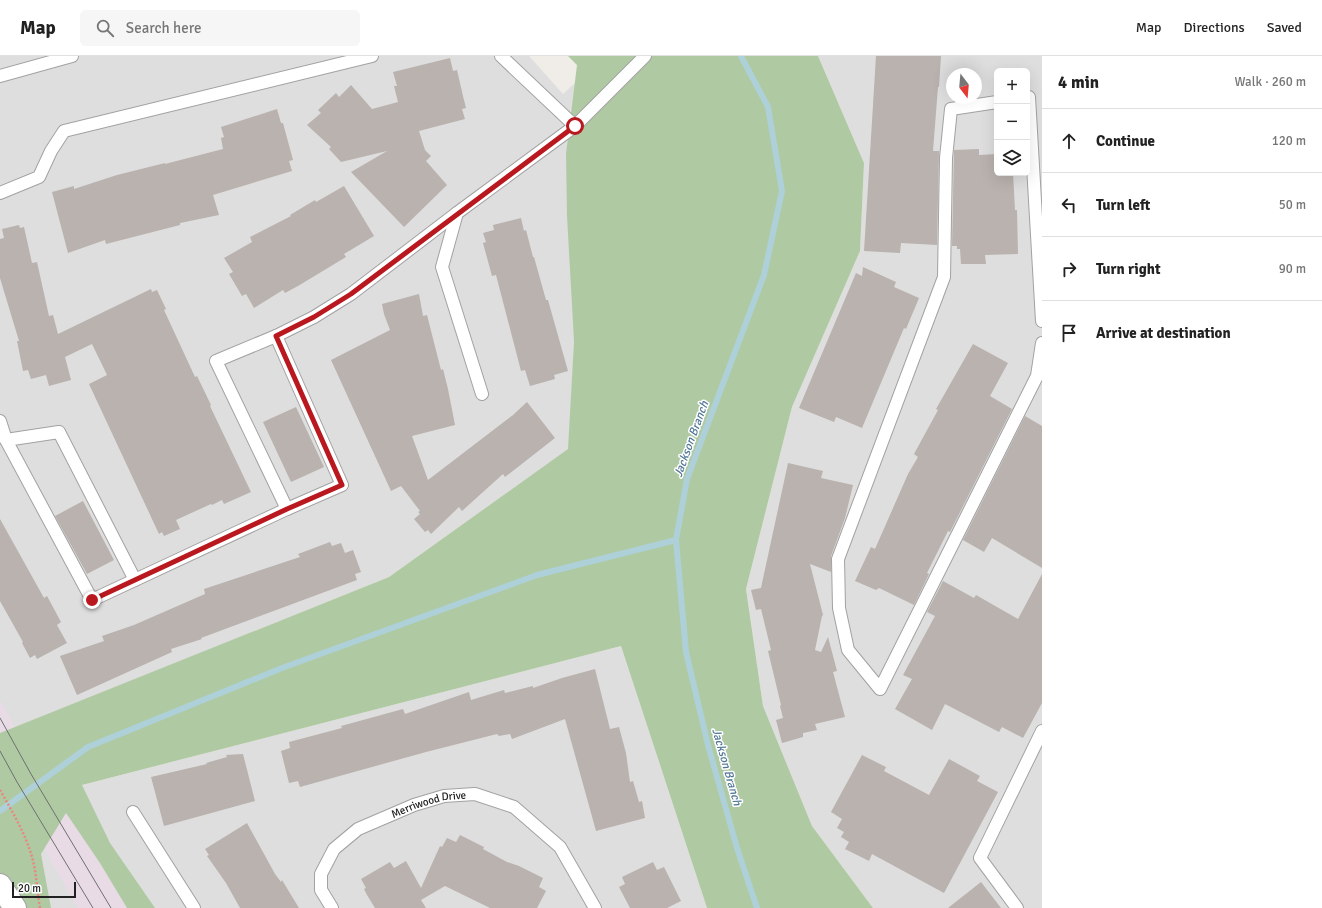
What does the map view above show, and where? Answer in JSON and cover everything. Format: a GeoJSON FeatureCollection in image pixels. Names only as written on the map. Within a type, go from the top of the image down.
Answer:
{"type":"FeatureCollection","features":[{"type":"Feature","properties":{"kind":"street"},"geometry":{"type":"LineString","coordinates":[[0,885],[15,908]]}},
{"type":"Feature","properties":{"kind":"lane"},"geometry":{"type":"LineString","coordinates":[[0,193],[39,177],[51,151],[64,131],[372,56]]}},
{"type":"Feature","properties":{"kind":"lane"},"geometry":{"type":"LineString","coordinates":[[501,56],[575,126]]}},
{"type":"Feature","properties":{"kind":"lane"},"geometry":{"type":"LineString","coordinates":[[287,509],[216,361],[276,336],[314,317],[351,294],[575,126],[645,56]]}},
{"type":"Feature","properties":{"kind":"lane"},"geometry":{"type":"LineString","coordinates":[[0,76],[68,57]]}},
{"type":"Feature","properties":{"kind":"lane"},"geometry":{"type":"LineString","coordinates":[[994,102],[950,109],[946,158],[944,277],[838,559],[839,608],[848,650],[880,689],[1037,376],[1042,343]]}},
{"type":"Feature","properties":{"kind":"lane"},"geometry":{"type":"LineString","coordinates":[[1029,104],[1042,321]]}},
{"type":"Feature","properties":{"kind":"lane"},"geometry":{"type":"LineString","coordinates":[[457,213],[442,267],[482,394]]}},
{"type":"Feature","properties":{"kind":"lane"},"geometry":{"type":"LineString","coordinates":[[0,421],[6,440],[92,600],[342,485],[276,336]]}},
{"type":"Feature","properties":{"kind":"lane"},"geometry":{"type":"LineString","coordinates":[[6,440],[60,432],[135,580]]}},
{"type":"Feature","properties":{"kind":"lane"},"geometry":{"type":"LineString","coordinates":[[1017,908],[980,858],[1042,731]]}},
{"type":"Feature","properties":{"kind":"lane","name":"Merriwood Drive"},"geometry":{"type":"LineString","coordinates":[[332,908],[321,890],[321,874],[334,849],[358,829],[414,805],[444,796],[475,794],[514,807],[560,847],[595,908]]}},
{"type":"Feature","properties":{"kind":"lane"},"geometry":{"type":"LineString","coordinates":[[133,812],[194,908]]}},
{"type":"Feature","properties":{"kind":"path"},"geometry":{"type":"LineString","coordinates":[[0,790],[28,843],[33,862],[40,908]]}},
{"type":"Feature","properties":{"kind":"shaded area"},"geometry":{"type":"Polygon","coordinates":[[[0,56],[529,56],[563,94],[605,56],[574,341],[569,449],[389,577],[46,715],[82,785],[621,646],[707,908],[0,908],[0,56]]]}},
{"type":"Feature","properties":{"kind":"shaded area"},"geometry":{"type":"Polygon","coordinates":[[[818,56],[1042,56],[1042,908],[873,908],[812,826],[763,706],[746,589],[792,407],[860,251],[864,163],[818,56]]]}},
{"type":"Feature","properties":{"kind":"shaded area"},"geometry":{"type":"Polygon","coordinates":[[[0,700],[14,726],[127,908],[78,908],[0,770],[0,700]]]}},
{"type":"Feature","properties":{"kind":"green space"},"geometry":{"type":"Polygon","coordinates":[[[568,56],[818,56],[864,163],[860,251],[792,407],[746,589],[763,706],[812,826],[873,908],[707,908],[621,646],[82,785],[110,843],[155,908],[127,908],[100,863],[66,813],[41,854],[51,908],[0,908],[0,733],[389,577],[568,449],[574,341],[567,216],[566,154],[577,65],[568,56]]]}},
{"type":"Feature","properties":{"kind":"building"},"geometry":{"type":"Polygon","coordinates":[[[876,56],[941,56],[933,151],[939,151],[937,245],[901,243],[900,253],[864,251],[876,56]]]}},
{"type":"Feature","properties":{"kind":"building"},"geometry":{"type":"Polygon","coordinates":[[[450,58],[453,71],[457,70],[466,108],[462,109],[465,119],[419,131],[425,150],[431,156],[426,161],[447,185],[404,227],[351,172],[387,151],[341,162],[329,149],[331,147],[307,125],[321,113],[318,110],[336,93],[339,97],[351,85],[372,109],[398,102],[394,86],[397,86],[393,72],[450,58]]]}},
{"type":"Feature","properties":{"kind":"building"},"geometry":{"type":"Polygon","coordinates":[[[277,109],[281,123],[283,123],[293,160],[289,161],[292,171],[213,195],[219,215],[180,223],[180,225],[106,244],[105,240],[68,253],[52,192],[74,186],[74,189],[117,175],[223,149],[221,138],[224,137],[221,127],[277,109]]]}},
{"type":"Feature","properties":{"kind":"building"},"geometry":{"type":"Polygon","coordinates":[[[979,149],[979,155],[994,154],[994,176],[1013,176],[1015,210],[1017,210],[1018,254],[985,255],[986,264],[961,264],[960,249],[957,249],[957,246],[952,246],[954,150],[979,149]]]}},
{"type":"Feature","properties":{"kind":"building"},"geometry":{"type":"Polygon","coordinates":[[[344,186],[374,236],[344,254],[346,257],[298,286],[285,293],[283,290],[254,308],[246,294],[242,296],[229,274],[233,272],[224,258],[252,242],[250,237],[291,216],[290,215],[315,200],[316,202],[344,186]]]}},
{"type":"Feature","properties":{"kind":"building"},"geometry":{"type":"Polygon","coordinates":[[[521,218],[524,231],[526,230],[546,300],[548,300],[568,371],[554,375],[555,379],[530,386],[525,370],[521,371],[496,275],[492,276],[483,243],[486,242],[483,233],[494,230],[493,225],[521,218]]]}},
{"type":"Feature","properties":{"kind":"building"},"geometry":{"type":"Polygon","coordinates":[[[19,225],[20,228],[24,227],[32,263],[37,262],[49,316],[53,315],[58,334],[151,289],[152,292],[157,290],[166,309],[164,310],[195,377],[197,376],[251,492],[224,504],[222,500],[212,505],[211,504],[176,520],[180,529],[164,536],[162,532],[159,534],[89,384],[107,375],[92,344],[65,357],[71,380],[49,386],[46,375],[31,379],[28,370],[23,371],[17,341],[19,341],[0,278],[0,239],[4,238],[2,229],[19,225]]]}},
{"type":"Feature","properties":{"kind":"building"},"geometry":{"type":"Polygon","coordinates":[[[863,267],[896,282],[894,287],[919,298],[906,329],[904,328],[862,428],[836,417],[834,422],[799,408],[856,273],[862,276],[863,267]]]}},
{"type":"Feature","properties":{"kind":"building"},"geometry":{"type":"Polygon","coordinates":[[[419,294],[423,316],[427,315],[441,370],[443,369],[455,425],[412,436],[428,480],[513,415],[527,402],[555,438],[505,477],[503,474],[462,511],[459,507],[431,534],[428,530],[425,532],[414,519],[420,514],[418,512],[420,511],[401,486],[391,491],[331,360],[390,330],[382,304],[419,294]]]}},
{"type":"Feature","properties":{"kind":"building"},"geometry":{"type":"Polygon","coordinates":[[[973,344],[1008,363],[990,396],[1012,409],[950,532],[948,531],[927,573],[929,574],[914,605],[879,588],[876,590],[855,581],[871,547],[875,549],[908,474],[918,457],[914,454],[938,410],[936,409],[973,344]]]}},
{"type":"Feature","properties":{"kind":"building"},"geometry":{"type":"Polygon","coordinates":[[[296,407],[324,467],[291,482],[263,422],[296,407]]]}},
{"type":"Feature","properties":{"kind":"building"},"geometry":{"type":"Polygon","coordinates":[[[1025,416],[1042,426],[1042,568],[992,538],[984,552],[963,540],[1025,416]]]}},
{"type":"Feature","properties":{"kind":"building"},"geometry":{"type":"Polygon","coordinates":[[[788,463],[823,471],[821,478],[853,485],[845,518],[831,556],[831,572],[810,564],[823,615],[815,650],[821,652],[828,637],[837,671],[833,672],[845,717],[815,724],[817,730],[803,733],[803,737],[782,743],[776,720],[783,718],[768,651],[771,650],[761,609],[756,610],[751,590],[761,588],[788,463]]]}},
{"type":"Feature","properties":{"kind":"building"},"geometry":{"type":"Polygon","coordinates":[[[83,501],[114,560],[87,574],[55,516],[83,501]]]}},
{"type":"Feature","properties":{"kind":"building"},"geometry":{"type":"Polygon","coordinates":[[[0,519],[44,598],[47,596],[61,622],[57,625],[67,643],[37,659],[35,655],[30,658],[22,643],[23,642],[0,601],[0,519]]]}},
{"type":"Feature","properties":{"kind":"building"},"geometry":{"type":"Polygon","coordinates":[[[330,542],[332,546],[341,543],[345,553],[353,550],[361,572],[355,574],[357,580],[201,638],[202,639],[171,649],[172,652],[77,695],[60,656],[104,641],[102,636],[134,625],[205,594],[204,589],[300,557],[298,554],[330,542]]]}},
{"type":"Feature","properties":{"kind":"building"},"geometry":{"type":"Polygon","coordinates":[[[1042,574],[1042,703],[1023,738],[1002,727],[999,732],[945,704],[932,730],[895,709],[912,679],[903,675],[935,616],[927,612],[943,581],[974,598],[976,595],[1018,619],[1042,574]]]}},
{"type":"Feature","properties":{"kind":"building"},"geometry":{"type":"Polygon","coordinates":[[[595,669],[610,729],[619,727],[626,753],[630,782],[633,781],[639,802],[642,801],[645,818],[596,831],[565,719],[512,739],[510,734],[499,736],[497,734],[300,787],[298,781],[289,783],[281,751],[290,748],[289,742],[342,728],[341,726],[403,709],[405,714],[469,692],[471,700],[504,690],[505,693],[533,686],[533,688],[595,669]]]}},
{"type":"Feature","properties":{"kind":"building"},"geometry":{"type":"Polygon","coordinates":[[[243,754],[255,801],[164,826],[151,777],[207,764],[206,763],[227,757],[226,755],[243,754]]]}},
{"type":"Feature","properties":{"kind":"building"},"geometry":{"type":"Polygon","coordinates":[[[862,755],[886,767],[884,771],[929,795],[949,759],[980,776],[977,781],[998,792],[944,893],[872,854],[869,861],[845,849],[849,842],[841,837],[844,832],[837,828],[842,819],[831,812],[862,755]]]}},
{"type":"Feature","properties":{"kind":"building"},"geometry":{"type":"Polygon","coordinates":[[[247,823],[275,874],[281,882],[282,880],[299,908],[240,908],[226,883],[207,856],[209,855],[205,849],[247,823]]]}},
{"type":"Feature","properties":{"kind":"building"},"geometry":{"type":"Polygon","coordinates":[[[460,835],[484,847],[483,849],[507,862],[519,866],[543,878],[539,887],[546,891],[537,908],[490,908],[445,886],[421,900],[426,908],[375,908],[364,889],[366,888],[361,879],[390,862],[394,868],[406,861],[421,888],[440,846],[442,847],[447,838],[456,842],[460,835]]]}},
{"type":"Feature","properties":{"kind":"building"},"geometry":{"type":"Polygon","coordinates":[[[653,862],[657,870],[664,867],[681,901],[667,908],[630,908],[619,887],[625,884],[622,877],[653,862]]]}},
{"type":"Feature","properties":{"kind":"building"},"geometry":{"type":"Polygon","coordinates":[[[981,882],[1001,908],[948,908],[981,882]]]}},
{"type":"Feature","properties":{"kind":"waterway","name":"Jackson Branch"},"geometry":{"type":"LineString","coordinates":[[741,56],[768,107],[782,191],[764,275],[687,479],[676,540],[686,652],[708,745],[737,848],[757,908]]}},
{"type":"Feature","properties":{"kind":"waterway"},"geometry":{"type":"LineString","coordinates":[[0,811],[88,747],[282,668],[537,575],[676,540]]}},
{"type":"Feature","properties":{"kind":"tram line"},"geometry":{"type":"LineString","coordinates":[[0,718],[31,774],[111,908]]}},
{"type":"Feature","properties":{"kind":"tram line"},"geometry":{"type":"LineString","coordinates":[[0,751],[93,908]]}},
{"type":"Feature","properties":{"kind":"route"},"geometry":{"type":"LineString","coordinates":[[92,600],[342,485],[276,336],[314,317],[351,294],[575,126]]}}]}
